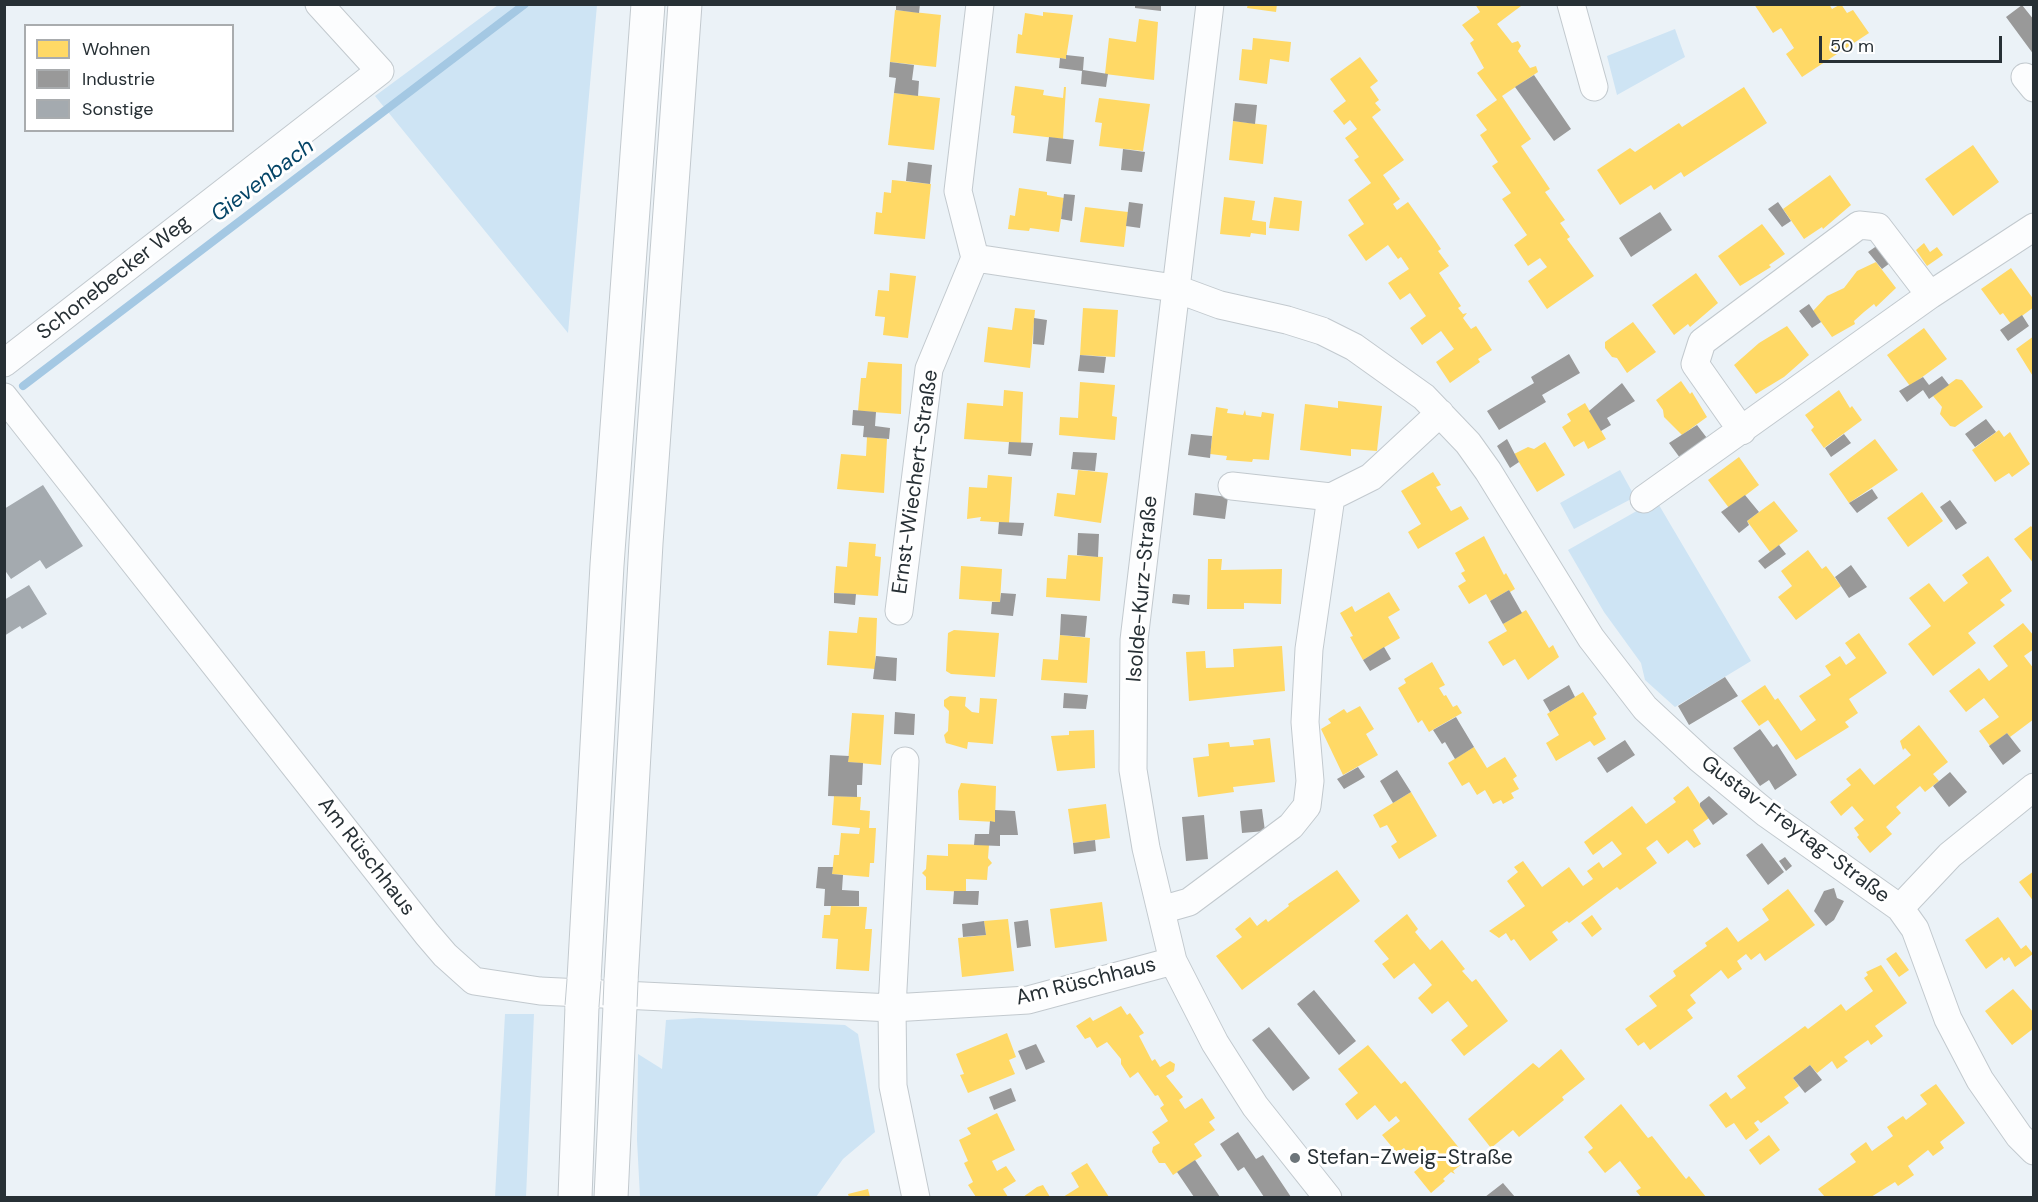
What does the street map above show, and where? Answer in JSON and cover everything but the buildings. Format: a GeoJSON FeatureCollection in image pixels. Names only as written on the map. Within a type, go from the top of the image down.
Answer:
{"type":"FeatureCollection","features":[{"type":"Feature","properties":{"kind":"highway"},"geometry":{"type":"LineString","coordinates":[[575,1197],[583,993],[609,542],[648,4]]}},
{"type":"Feature","properties":{"kind":"highway"},"geometry":{"type":"LineString","coordinates":[[612,1197],[620,994],[646,543],[685,4]]}},
{"type":"Feature","properties":{"kind":"street","name":"Schonebecker Weg"},"geometry":{"type":"LineString","coordinates":[[4,363],[380,70],[319,4]]}},
{"type":"Feature","properties":{"kind":"street"},"geometry":{"type":"LineString","coordinates":[[975,258],[958,191],[980,4]]}},
{"type":"Feature","properties":{"kind":"street","name":"Isolde-Kurz-Straße"},"geometry":{"type":"LineString","coordinates":[[1210,4],[1174,288],[1134,640],[1133,770],[1146,848],[1173,961],[1215,1043],[1255,1106],[1327,1197]]}},
{"type":"Feature","properties":{"kind":"street"},"geometry":{"type":"LineString","coordinates":[[1571,4],[1594,87]]}},
{"type":"Feature","properties":{"kind":"street"},"geometry":{"type":"LineString","coordinates":[[1742,431],[1695,364],[1702,342],[1859,225],[1878,227],[1930,295]]}},
{"type":"Feature","properties":{"kind":"street"},"geometry":{"type":"LineString","coordinates":[[1644,499],[1930,295],[2034,227]]}},
{"type":"Feature","properties":{"kind":"street","name":"Gustav-Freytag-Straße"},"geometry":{"type":"LineString","coordinates":[[975,258],[1174,288],[1220,304],[1322,331],[1385,367],[1440,412],[1468,443],[1488,471],[1591,638],[1645,708],[1700,759],[1767,814],[1900,909],[1915,929],[1948,1019],[1980,1080],[2019,1136],[2034,1151]]}},
{"type":"Feature","properties":{"kind":"street","name":"Ernst-Wiechert-Straße"},"geometry":{"type":"LineString","coordinates":[[899,611],[929,369],[975,258]]}},
{"type":"Feature","properties":{"kind":"street","name":"Am Rüschhaus"},"geometry":{"type":"LineString","coordinates":[[4,397],[427,934],[445,955],[474,981],[540,991],[892,1008],[1028,1000],[1173,961]]}},
{"type":"Feature","properties":{"kind":"street"},"geometry":{"type":"LineString","coordinates":[[1232,486],[1331,497],[1371,477],[1440,412]]}},
{"type":"Feature","properties":{"kind":"street"},"geometry":{"type":"LineString","coordinates":[[1161,910],[1189,903],[1291,826],[1307,806],[1310,781],[1305,722],[1309,649],[1331,497]]}},
{"type":"Feature","properties":{"kind":"street"},"geometry":{"type":"LineString","coordinates":[[905,761],[892,1008],[893,1086],[916,1197]]}},
{"type":"Feature","properties":{"kind":"street"},"geometry":{"type":"LineString","coordinates":[[1900,909],[1950,855],[2034,787]]}},
{"type":"Feature","properties":{"kind":"shaded area"},"geometry":{"type":"Polygon","coordinates":[[[498,5],[597,5],[568,333],[375,96],[498,5]]]}},
{"type":"Feature","properties":{"kind":"shaded area"},"geometry":{"type":"Polygon","coordinates":[[[1675,29],[1685,57],[1617,95],[1607,56],[1675,29]]]}},
{"type":"Feature","properties":{"kind":"shaded area"},"geometry":{"type":"Polygon","coordinates":[[[1620,470],[1635,497],[1574,529],[1560,503],[1620,470]]]}},
{"type":"Feature","properties":{"kind":"shaded area"},"geometry":{"type":"Polygon","coordinates":[[[1656,500],[1751,661],[1675,707],[1645,680],[1641,663],[1604,612],[1568,550],[1656,500]]]}},
{"type":"Feature","properties":{"kind":"shaded area"},"geometry":{"type":"Polygon","coordinates":[[[505,1014],[534,1014],[526,1197],[495,1197],[505,1014]]]}},
{"type":"Feature","properties":{"kind":"shaded area"},"geometry":{"type":"Polygon","coordinates":[[[699,1018],[845,1025],[858,1034],[875,1132],[843,1159],[816,1197],[640,1197],[637,1140],[638,1054],[662,1069],[666,1020],[699,1018]]]}},
{"type":"Feature","properties":{"kind":"waterway","name":"Gievenbach"},"geometry":{"type":"LineString","coordinates":[[23,386],[525,4]]}},
{"type":"Feature","properties":{"kind":"place","name":"Stefan-Zweig-Straße"},"geometry":{"type":"Point","coordinates":[1295,1158]}}]}
